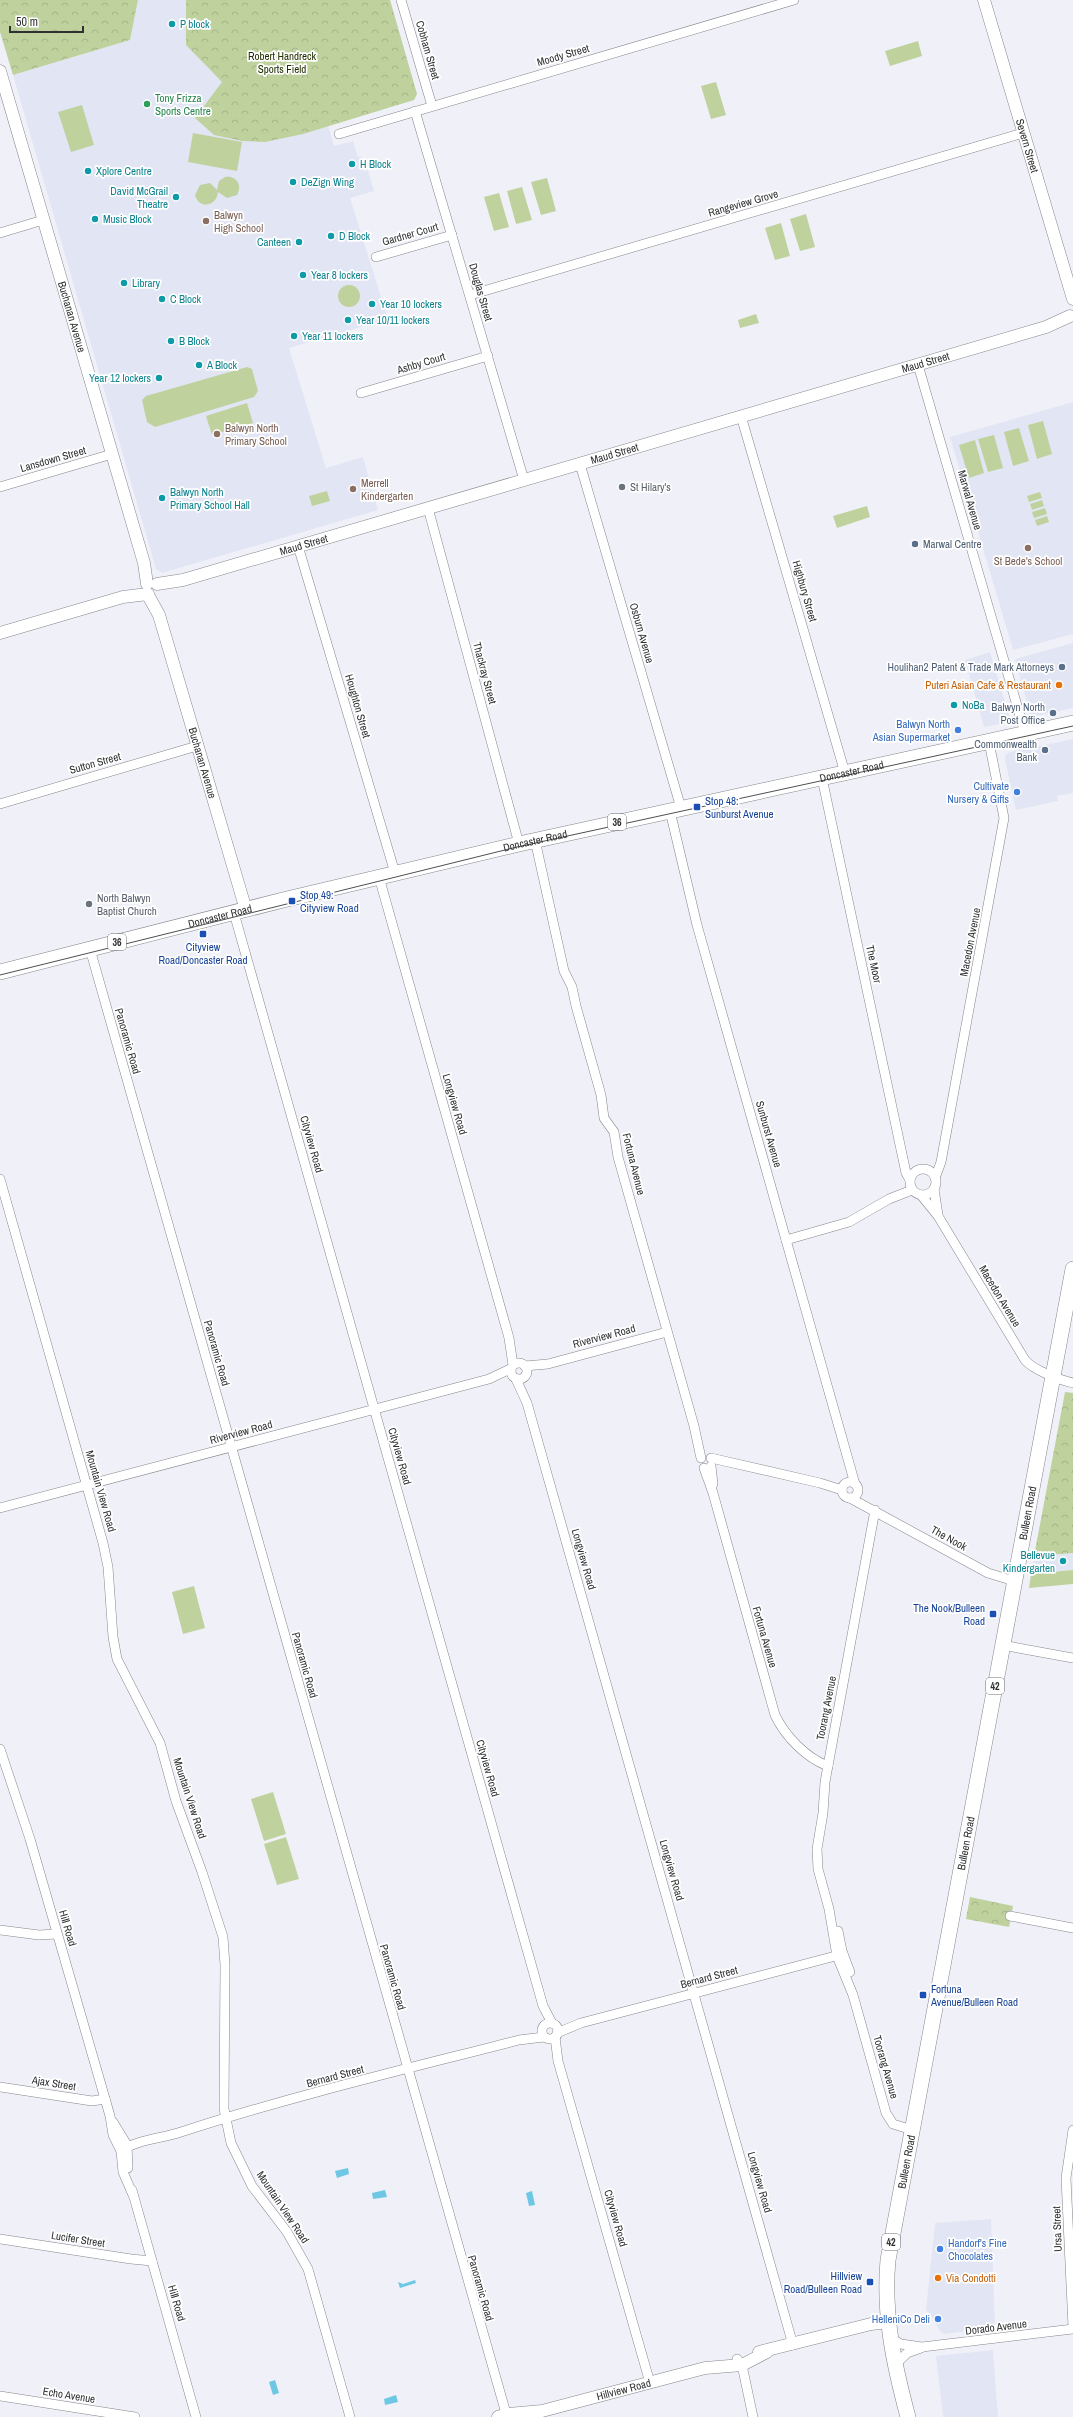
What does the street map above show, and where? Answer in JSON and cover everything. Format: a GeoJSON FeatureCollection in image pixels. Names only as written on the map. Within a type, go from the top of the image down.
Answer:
{"type":"FeatureCollection","features":[{"type":"Feature","properties":{"kind":"main road","name":"Doncaster Road"},"geometry":{"type":"LineString","coordinates":[[0,972],[394,873],[535,840],[1073,723]]}},
{"type":"Feature","properties":{"kind":"main road","name":"Bulleen Road"},"geometry":{"type":"LineString","coordinates":[[908,2417],[895,2365],[888,2322],[886,2292],[888,2260],[1073,1269]]}},
{"type":"Feature","properties":{"kind":"street","name":"Cobham Street"},"geometry":{"type":"LineString","coordinates":[[401,0],[432,106]]}},
{"type":"Feature","properties":{"kind":"street","name":"Moody Street"},"geometry":{"type":"LineString","coordinates":[[339,134],[794,0]]}},
{"type":"Feature","properties":{"kind":"street","name":"Severn Street"},"geometry":{"type":"LineString","coordinates":[[984,0],[1071,296],[1072,319]]}},
{"type":"Feature","properties":{"kind":"street","name":"Buchanan Avenue"},"geometry":{"type":"LineString","coordinates":[[0,71],[197,746],[240,911]]}},
{"type":"Feature","properties":{"kind":"street","name":"Douglas Street"},"geometry":{"type":"LineString","coordinates":[[415,111],[524,480]]}},
{"type":"Feature","properties":{"kind":"street","name":"Rangeview Grove"},"geometry":{"type":"LineString","coordinates":[[470,295],[1023,134]]}},
{"type":"Feature","properties":{"kind":"street"},"geometry":{"type":"LineString","coordinates":[[0,232],[43,220]]}},
{"type":"Feature","properties":{"kind":"street","name":"Gardner Court"},"geometry":{"type":"LineString","coordinates":[[376,257],[452,235]]}},
{"type":"Feature","properties":{"kind":"street","name":"Maud Street"},"geometry":{"type":"LineString","coordinates":[[0,633],[1072,319]]}},
{"type":"Feature","properties":{"kind":"street","name":"Ashby Court"},"geometry":{"type":"LineString","coordinates":[[361,393],[488,356]]}},
{"type":"Feature","properties":{"kind":"street","name":"Marwal Avenue"},"geometry":{"type":"LineString","coordinates":[[918,365],[1025,733]]}},
{"type":"Feature","properties":{"kind":"street","name":"Highbury Street"},"geometry":{"type":"LineString","coordinates":[[741,416],[845,773]]}},
{"type":"Feature","properties":{"kind":"street","name":"Lansdown Street"},"geometry":{"type":"LineString","coordinates":[[0,487],[112,454]]}},
{"type":"Feature","properties":{"kind":"street","name":"Osburn Avenue"},"geometry":{"type":"LineString","coordinates":[[580,464],[676,810]]}},
{"type":"Feature","properties":{"kind":"street","name":"Thackray Street"},"geometry":{"type":"LineString","coordinates":[[428,508],[519,844]]}},
{"type":"Feature","properties":{"kind":"street","name":"Houghton Street"},"geometry":{"type":"LineString","coordinates":[[298,546],[394,873]]}},
{"type":"Feature","properties":{"kind":"street","name":"Macedon Avenue"},"geometry":{"type":"LineString","coordinates":[[935,1178],[943,1147],[1004,818],[989,742]]}},
{"type":"Feature","properties":{"kind":"street","name":"Sutton Street"},"geometry":{"type":"LineString","coordinates":[[0,804],[197,746]]}},
{"type":"Feature","properties":{"kind":"street","name":"The Moor"},"geometry":{"type":"LineString","coordinates":[[822,778],[904,1156],[906,1173],[912,1181]]}},
{"type":"Feature","properties":{"kind":"street","name":"Sunburst Avenue"},"geometry":{"type":"LineString","coordinates":[[676,810],[697,925],[848,1462],[849,1487]]}},
{"type":"Feature","properties":{"kind":"street","name":"Fortuna Avenue"},"geometry":{"type":"LineString","coordinates":[[535,840],[564,971],[572,987],[601,1095],[604,1118],[614,1132],[618,1157],[694,1426],[707,1462],[713,1493],[775,1715],[783,1728],[805,1752],[816,1761],[828,1766]]}},
{"type":"Feature","properties":{"kind":"street","name":"Longview Road"},"geometry":{"type":"LineString","coordinates":[[378,877],[793,2345]]}},
{"type":"Feature","properties":{"kind":"street","name":"Cityview Road"},"geometry":{"type":"LineString","coordinates":[[240,911],[374,1409],[650,2383]]}},
{"type":"Feature","properties":{"kind":"street","name":"Panoramic Road"},"geometry":{"type":"LineString","coordinates":[[90,949],[503,2416]]}},
{"type":"Feature","properties":{"kind":"street","name":"Macedon Avenue"},"geometry":{"type":"LineString","coordinates":[[929,1171],[943,1147]]}},
{"type":"Feature","properties":{"kind":"street"},"geometry":{"type":"LineString","coordinates":[[786,1240],[849,1222],[889,1199],[912,1181],[922,1169],[929,1171],[935,1178],[934,1189],[928,1194],[921,1195],[912,1181]]}},
{"type":"Feature","properties":{"kind":"street","name":"Mountain View Road"},"geometry":{"type":"LineString","coordinates":[[0,1179],[107,1561],[113,1637],[117,1659],[160,1743],[176,1801],[202,1872],[223,1937],[225,1954],[224,2099],[226,2118],[234,2150],[252,2186],[287,2232],[308,2269],[350,2417]]}},
{"type":"Feature","properties":{"kind":"street","name":"Macedon Avenue"},"geometry":{"type":"LineString","coordinates":[[934,1189],[938,1216]]}},
{"type":"Feature","properties":{"kind":"street","name":"Macedon Avenue"},"geometry":{"type":"LineString","coordinates":[[921,1195],[938,1216],[1025,1360],[1030,1366],[1073,1383]]}},
{"type":"Feature","properties":{"kind":"street","name":"Riverview Road"},"geometry":{"type":"LineString","coordinates":[[0,1508],[667,1332]]}},
{"type":"Feature","properties":{"kind":"street"},"geometry":{"type":"LineString","coordinates":[[707,1462],[737,1465],[820,1483],[849,1487]]}},
{"type":"Feature","properties":{"kind":"street","name":"The Nook"},"geometry":{"type":"LineString","coordinates":[[849,1487],[856,1495],[850,1498],[875,1510],[988,1573],[1014,1581]]}},
{"type":"Feature","properties":{"kind":"street","name":"The Nook"},"geometry":{"type":"LineString","coordinates":[[849,1487],[875,1510]]}},
{"type":"Feature","properties":{"kind":"street","name":"Toorang Avenue"},"geometry":{"type":"LineString","coordinates":[[875,1510],[828,1766],[816,1856],[829,1909],[838,1931],[840,1955],[851,1974],[854,1995],[889,2118],[896,2125],[912,2130]]}},
{"type":"Feature","properties":{"kind":"street"},"geometry":{"type":"LineString","coordinates":[[1002,1645],[1073,1658]]}},
{"type":"Feature","properties":{"kind":"street","name":"Hill Road"},"geometry":{"type":"LineString","coordinates":[[0,1749],[30,1839],[110,2116],[113,2135],[126,2150],[123,2172],[133,2195],[196,2417]]}},
{"type":"Feature","properties":{"kind":"street"},"geometry":{"type":"LineString","coordinates":[[1010,1916],[1073,1928]]}},
{"type":"Feature","properties":{"kind":"street"},"geometry":{"type":"LineString","coordinates":[[0,1930],[39,1935],[57,1934]]}},
{"type":"Feature","properties":{"kind":"street","name":"Bernard Street"},"geometry":{"type":"LineString","coordinates":[[126,2150],[226,2118],[840,1955]]}},
{"type":"Feature","properties":{"kind":"street","name":"Ajax Street"},"geometry":{"type":"LineString","coordinates":[[0,2087],[92,2101],[105,2099]]}},
{"type":"Feature","properties":{"kind":"street","name":"Ursa Street"},"geometry":{"type":"LineString","coordinates":[[1073,2130],[1066,2178],[1073,2328]]}},
{"type":"Feature","properties":{"kind":"street","name":"Lucifer Street"},"geometry":{"type":"LineString","coordinates":[[0,2239],[152,2261]]}},
{"type":"Feature","properties":{"kind":"street","name":"Hillview Road"},"geometry":{"type":"LineString","coordinates":[[503,2416],[542,2411],[705,2368],[738,2363],[767,2352],[871,2324],[888,2322]]}},
{"type":"Feature","properties":{"kind":"street","name":"Dorado Avenue"},"geometry":{"type":"LineString","coordinates":[[895,2365],[907,2353],[922,2347],[1073,2328]]}},
{"type":"Feature","properties":{"kind":"street","name":"Dorado Avenue"},"geometry":{"type":"LineString","coordinates":[[891,2338],[902,2344],[922,2347]]}},
{"type":"Feature","properties":{"kind":"street"},"geometry":{"type":"LineString","coordinates":[[738,2363],[753,2417]]}},
{"type":"Feature","properties":{"kind":"street","name":"Echo Avenue"},"geometry":{"type":"LineString","coordinates":[[0,2396],[88,2413],[135,2417]]}},
{"type":"Feature","properties":{"kind":"street","name":"Hillview Road"},"geometry":{"type":"LineString","coordinates":[[530,2417],[542,2411]]}},
{"type":"Feature","properties":{"kind":"shaded area","name":"Balwyn High School"},"geometry":{"type":"Polygon","coordinates":[[[138,0],[390,0],[417,94],[414,100],[328,125],[334,146],[353,141],[358,157],[361,156],[364,171],[368,170],[374,191],[350,198],[388,319],[289,348],[326,468],[363,457],[378,510],[162,573],[156,569],[13,75],[130,40],[138,0]]]}},
{"type":"Feature","properties":{"kind":"shaded area","name":"St Bede's School"},"geometry":{"type":"Polygon","coordinates":[[[1073,402],[1073,634],[1013,650],[950,437],[1073,402]]]}},
{"type":"Feature","properties":{"kind":"shaded area"},"geometry":{"type":"Polygon","coordinates":[[[1073,643],[1073,708],[1031,717],[1015,659],[1073,643]]]}},
{"type":"Feature","properties":{"kind":"shaded area"},"geometry":{"type":"Polygon","coordinates":[[[990,652],[1011,722],[984,727],[965,660],[990,652]]]}},
{"type":"Feature","properties":{"kind":"shaded area"},"geometry":{"type":"Polygon","coordinates":[[[1073,739],[1073,793],[1057,796],[1058,801],[1016,810],[1005,760],[1006,755],[1010,752],[1073,739]]]}},
{"type":"Feature","properties":{"kind":"shaded area"},"geometry":{"type":"Polygon","coordinates":[[[1073,1553],[1073,1570],[1031,1574],[1034,1556],[1073,1553]]]}},
{"type":"Feature","properties":{"kind":"shaded area"},"geometry":{"type":"Polygon","coordinates":[[[991,2219],[995,2328],[944,2334],[940,2331],[926,2310],[935,2223],[991,2219]]]}},
{"type":"Feature","properties":{"kind":"shaded area"},"geometry":{"type":"Polygon","coordinates":[[[993,2350],[998,2417],[943,2417],[936,2356],[993,2350]]]}},
{"type":"Feature","properties":{"kind":"green space"},"geometry":{"type":"Polygon","coordinates":[[[0,0],[138,0],[130,40],[13,75],[0,32],[0,0]]]}},
{"type":"Feature","properties":{"kind":"green space","name":"Robert Handreck Sports Field"},"geometry":{"type":"Polygon","coordinates":[[[186,0],[390,0],[417,94],[414,100],[303,134],[265,142],[242,141],[214,135],[195,118],[222,82],[186,45],[186,0]]]}},
{"type":"Feature","properties":{"kind":"green space"},"geometry":{"type":"Polygon","coordinates":[[[918,41],[922,56],[890,66],[885,51],[918,41]]]}},
{"type":"Feature","properties":{"kind":"green space"},"geometry":{"type":"Polygon","coordinates":[[[716,82],[726,115],[711,119],[701,86],[716,82]]]}},
{"type":"Feature","properties":{"kind":"green space"},"geometry":{"type":"Polygon","coordinates":[[[82,105],[94,145],[71,152],[58,112],[82,105]]]}},
{"type":"Feature","properties":{"kind":"green space"},"geometry":{"type":"Polygon","coordinates":[[[193,133],[242,142],[237,171],[188,162],[193,133]]]}},
{"type":"Feature","properties":{"kind":"green space"},"geometry":{"type":"Polygon","coordinates":[[[225,177],[235,179],[239,184],[239,191],[237,195],[227,198],[218,192],[215,200],[208,204],[200,203],[197,200],[195,195],[200,185],[210,183],[217,190],[219,181],[225,177]]]}},
{"type":"Feature","properties":{"kind":"green space"},"geometry":{"type":"Polygon","coordinates":[[[547,178],[556,211],[541,215],[531,182],[547,178]]]}},
{"type":"Feature","properties":{"kind":"green space"},"geometry":{"type":"Polygon","coordinates":[[[522,187],[532,220],[516,224],[507,191],[522,187]]]}},
{"type":"Feature","properties":{"kind":"green space"},"geometry":{"type":"Polygon","coordinates":[[[499,193],[509,227],[494,231],[484,197],[499,193]]]}},
{"type":"Feature","properties":{"kind":"green space"},"geometry":{"type":"Polygon","coordinates":[[[806,214],[815,247],[800,251],[790,219],[806,214]]]}},
{"type":"Feature","properties":{"kind":"green space"},"geometry":{"type":"Polygon","coordinates":[[[781,223],[790,256],[775,260],[765,228],[781,223]]]}},
{"type":"Feature","properties":{"kind":"green space"},"geometry":{"type":"Polygon","coordinates":[[[349,285],[357,288],[360,296],[357,304],[349,307],[341,304],[338,296],[341,288],[349,285]]]}},
{"type":"Feature","properties":{"kind":"green space"},"geometry":{"type":"Polygon","coordinates":[[[756,314],[759,323],[740,328],[738,320],[756,314]]]}},
{"type":"Feature","properties":{"kind":"green space"},"geometry":{"type":"Polygon","coordinates":[[[247,367],[252,369],[258,391],[254,397],[155,427],[147,422],[142,400],[146,396],[247,367]]]}},
{"type":"Feature","properties":{"kind":"green space"},"geometry":{"type":"Polygon","coordinates":[[[247,403],[253,423],[212,435],[206,416],[247,403]]]}},
{"type":"Feature","properties":{"kind":"green space"},"geometry":{"type":"Polygon","coordinates":[[[1043,421],[1052,454],[1037,459],[1028,425],[1043,421]]]}},
{"type":"Feature","properties":{"kind":"green space"},"geometry":{"type":"Polygon","coordinates":[[[1019,428],[1029,461],[1013,466],[1004,432],[1019,428]]]}},
{"type":"Feature","properties":{"kind":"green space"},"geometry":{"type":"Polygon","coordinates":[[[994,435],[1003,468],[988,472],[978,439],[994,435]]]}},
{"type":"Feature","properties":{"kind":"green space"},"geometry":{"type":"Polygon","coordinates":[[[975,440],[984,473],[969,478],[959,445],[975,440]]]}},
{"type":"Feature","properties":{"kind":"green space"},"geometry":{"type":"Polygon","coordinates":[[[327,491],[330,501],[312,506],[309,496],[327,491]]]}},
{"type":"Feature","properties":{"kind":"green space"},"geometry":{"type":"Polygon","coordinates":[[[1040,492],[1042,498],[1029,502],[1027,496],[1040,492]]]}},
{"type":"Feature","properties":{"kind":"green space"},"geometry":{"type":"Polygon","coordinates":[[[1042,500],[1044,506],[1032,510],[1030,504],[1042,500]]]}},
{"type":"Feature","properties":{"kind":"green space"},"geometry":{"type":"Polygon","coordinates":[[[867,506],[870,517],[837,528],[833,516],[867,506]]]}},
{"type":"Feature","properties":{"kind":"green space"},"geometry":{"type":"Polygon","coordinates":[[[1045,508],[1047,514],[1034,518],[1032,512],[1045,508]]]}},
{"type":"Feature","properties":{"kind":"green space"},"geometry":{"type":"Polygon","coordinates":[[[1047,516],[1049,522],[1037,526],[1035,520],[1047,516]]]}},
{"type":"Feature","properties":{"kind":"green space"},"geometry":{"type":"Polygon","coordinates":[[[1065,1392],[1073,1393],[1073,1553],[1034,1556],[1065,1392]]]}},
{"type":"Feature","properties":{"kind":"green space"},"geometry":{"type":"Polygon","coordinates":[[[1073,1570],[1073,1584],[1029,1588],[1031,1574],[1073,1570]]]}},
{"type":"Feature","properties":{"kind":"green space"},"geometry":{"type":"Polygon","coordinates":[[[194,1586],[205,1628],[183,1634],[172,1592],[194,1586]]]}},
{"type":"Feature","properties":{"kind":"green space"},"geometry":{"type":"Polygon","coordinates":[[[273,1792],[286,1834],[264,1841],[251,1799],[273,1792]]]}},
{"type":"Feature","properties":{"kind":"green space"},"geometry":{"type":"Polygon","coordinates":[[[286,1837],[299,1879],[277,1885],[264,1844],[286,1837]]]}},
{"type":"Feature","properties":{"kind":"green space"},"geometry":{"type":"Polygon","coordinates":[[[970,1897],[1013,1906],[1009,1927],[966,1919],[970,1897]]]}},
{"type":"Feature","properties":{"kind":"water"},"geometry":{"type":"Polygon","coordinates":[[[348,2168],[349,2174],[337,2178],[335,2171],[348,2168]]]}},
{"type":"Feature","properties":{"kind":"water"},"geometry":{"type":"Polygon","coordinates":[[[385,2190],[387,2197],[373,2199],[372,2193],[385,2190]]]}},
{"type":"Feature","properties":{"kind":"water"},"geometry":{"type":"Polygon","coordinates":[[[532,2191],[535,2205],[529,2206],[526,2193],[532,2191]]]}},
{"type":"Feature","properties":{"kind":"water"},"geometry":{"type":"Polygon","coordinates":[[[415,2280],[416,2283],[400,2288],[398,2282],[403,2284],[415,2280]]]}},
{"type":"Feature","properties":{"kind":"water"},"geometry":{"type":"Polygon","coordinates":[[[275,2380],[279,2393],[273,2395],[269,2382],[275,2380]]]}},
{"type":"Feature","properties":{"kind":"water"},"geometry":{"type":"Polygon","coordinates":[[[396,2395],[398,2402],[385,2405],[384,2399],[396,2395]]]}},
{"type":"Feature","properties":{"kind":"tram line"},"geometry":{"type":"LineString","coordinates":[[0,975],[517,847],[1073,726]]}},
{"type":"Feature","properties":{"kind":"place","name":"P block"},"geometry":{"type":"Point","coordinates":[172,24]}},
{"type":"Feature","properties":{"kind":"place","name":"Tony Frizza Sports Centre"},"geometry":{"type":"Point","coordinates":[147,104]}},
{"type":"Feature","properties":{"kind":"place","name":"H Block"},"geometry":{"type":"Point","coordinates":[352,164]}},
{"type":"Feature","properties":{"kind":"place","name":"Xplore Centre"},"geometry":{"type":"Point","coordinates":[88,171]}},
{"type":"Feature","properties":{"kind":"place","name":"DeZign Wing"},"geometry":{"type":"Point","coordinates":[293,182]}},
{"type":"Feature","properties":{"kind":"place","name":"David McGrail Theatre"},"geometry":{"type":"Point","coordinates":[176,197]}},
{"type":"Feature","properties":{"kind":"place","name":"Music Block"},"geometry":{"type":"Point","coordinates":[95,219]}},
{"type":"Feature","properties":{"kind":"place","name":"Balwyn High School"},"geometry":{"type":"Point","coordinates":[206,221]}},
{"type":"Feature","properties":{"kind":"place","name":"D Block"},"geometry":{"type":"Point","coordinates":[331,236]}},
{"type":"Feature","properties":{"kind":"place","name":"Canteen"},"geometry":{"type":"Point","coordinates":[299,242]}},
{"type":"Feature","properties":{"kind":"place","name":"Year 8 lockers"},"geometry":{"type":"Point","coordinates":[303,275]}},
{"type":"Feature","properties":{"kind":"place","name":"Library"},"geometry":{"type":"Point","coordinates":[124,283]}},
{"type":"Feature","properties":{"kind":"place","name":"C Block"},"geometry":{"type":"Point","coordinates":[162,299]}},
{"type":"Feature","properties":{"kind":"place","name":"Year 10 lockers"},"geometry":{"type":"Point","coordinates":[372,304]}},
{"type":"Feature","properties":{"kind":"place","name":"Year 10/11 lockers"},"geometry":{"type":"Point","coordinates":[348,320]}},
{"type":"Feature","properties":{"kind":"place","name":"Year 11 lockers"},"geometry":{"type":"Point","coordinates":[294,336]}},
{"type":"Feature","properties":{"kind":"place","name":"B Block"},"geometry":{"type":"Point","coordinates":[171,341]}},
{"type":"Feature","properties":{"kind":"place","name":"A Block"},"geometry":{"type":"Point","coordinates":[199,365]}},
{"type":"Feature","properties":{"kind":"place","name":"Year 12 lockers"},"geometry":{"type":"Point","coordinates":[159,378]}},
{"type":"Feature","properties":{"kind":"place","name":"Balwyn North Primary School"},"geometry":{"type":"Point","coordinates":[217,434]}},
{"type":"Feature","properties":{"kind":"place","name":"St Hilary's"},"geometry":{"type":"Point","coordinates":[622,487]}},
{"type":"Feature","properties":{"kind":"place","name":"Merrell Kindergarten"},"geometry":{"type":"Point","coordinates":[353,489]}},
{"type":"Feature","properties":{"kind":"place","name":"Balwyn North Primary School Hall"},"geometry":{"type":"Point","coordinates":[162,498]}},
{"type":"Feature","properties":{"kind":"place","name":"Marwal Centre"},"geometry":{"type":"Point","coordinates":[915,544]}},
{"type":"Feature","properties":{"kind":"place","name":"St Bede's School"},"geometry":{"type":"Point","coordinates":[1028,548]}},
{"type":"Feature","properties":{"kind":"place","name":"Houlihan2 Patent & Trade Mark Attorneys"},"geometry":{"type":"Point","coordinates":[1062,667]}},
{"type":"Feature","properties":{"kind":"place","name":"Puteri Asian Cafe & Restaurant"},"geometry":{"type":"Point","coordinates":[1059,685]}},
{"type":"Feature","properties":{"kind":"place","name":"NoBa"},"geometry":{"type":"Point","coordinates":[954,705]}},
{"type":"Feature","properties":{"kind":"place","name":"Balwyn North Post Office"},"geometry":{"type":"Point","coordinates":[1053,713]}},
{"type":"Feature","properties":{"kind":"place","name":"Balwyn North Asian Supermarket"},"geometry":{"type":"Point","coordinates":[958,730]}},
{"type":"Feature","properties":{"kind":"place","name":"Commonwealth Bank"},"geometry":{"type":"Point","coordinates":[1045,750]}},
{"type":"Feature","properties":{"kind":"place","name":"Cultivate Nursery & Gifts"},"geometry":{"type":"Point","coordinates":[1017,792]}},
{"type":"Feature","properties":{"kind":"place","name":"Stop 48: Sunburst Avenue"},"geometry":{"type":"Point","coordinates":[697,807]}},
{"type":"Feature","properties":{"kind":"place","name":"Stop 49: Cityview Road"},"geometry":{"type":"Point","coordinates":[292,901]}},
{"type":"Feature","properties":{"kind":"place","name":"North Balwyn Baptist Church"},"geometry":{"type":"Point","coordinates":[89,904]}},
{"type":"Feature","properties":{"kind":"place","name":"Cityview Road/Doncaster Road"},"geometry":{"type":"Point","coordinates":[203,934]}},
{"type":"Feature","properties":{"kind":"place","name":"Bellevue Kindergarten"},"geometry":{"type":"Point","coordinates":[1063,1561]}},
{"type":"Feature","properties":{"kind":"place","name":"The Nook/Bulleen Road"},"geometry":{"type":"Point","coordinates":[993,1614]}},
{"type":"Feature","properties":{"kind":"place","name":"Fortuna Avenue/Bulleen Road"},"geometry":{"type":"Point","coordinates":[923,1995]}},
{"type":"Feature","properties":{"kind":"place","name":"Handorf's Fine Chocolates"},"geometry":{"type":"Point","coordinates":[940,2249]}},
{"type":"Feature","properties":{"kind":"place","name":"Via Condotti"},"geometry":{"type":"Point","coordinates":[938,2278]}},
{"type":"Feature","properties":{"kind":"place","name":"Hillview Road/Bulleen Road"},"geometry":{"type":"Point","coordinates":[870,2282]}},
{"type":"Feature","properties":{"kind":"place","name":"HelleniCo Deli"},"geometry":{"type":"Point","coordinates":[938,2319]}}]}
